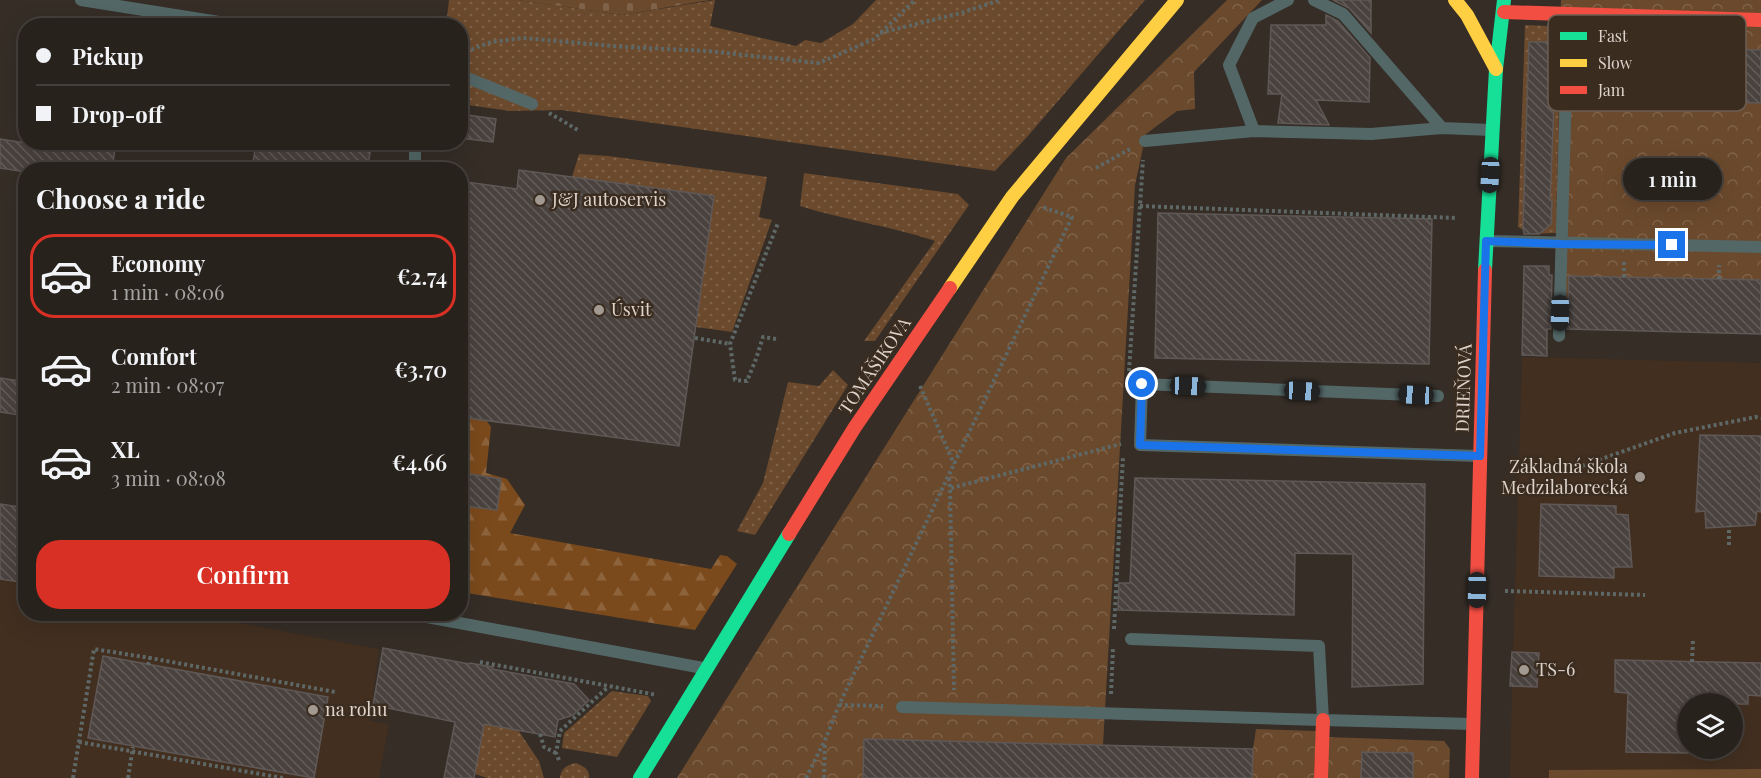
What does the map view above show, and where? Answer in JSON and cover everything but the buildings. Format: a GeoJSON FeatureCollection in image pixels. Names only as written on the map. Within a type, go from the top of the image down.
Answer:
{"type":"FeatureCollection","features":[{"type":"Feature","properties":{"kind":"street","name":"TOMÁŠIKOVA"},"geometry":{"type":"LineString","coordinates":[[640,778],[855,427],[1012,197],[1177,0]]}},
{"type":"Feature","properties":{"kind":"street"},"geometry":{"type":"LineString","coordinates":[[1455,0],[1467,15],[1496,69]]}},
{"type":"Feature","properties":{"kind":"street"},"geometry":{"type":"LineString","coordinates":[[1504,6],[1568,15]]}},
{"type":"Feature","properties":{"kind":"street","name":"DRIEŇOVÁ"},"geometry":{"type":"LineString","coordinates":[[1472,778],[1486,241],[1496,69],[1504,6]]}},
{"type":"Feature","properties":{"kind":"street"},"geometry":{"type":"LineString","coordinates":[[1746,20],[1761,20]]}},
{"type":"Feature","properties":{"kind":"street"},"geometry":{"type":"LineString","coordinates":[[1321,778],[1323,720]]}},
{"type":"Feature","properties":{"kind":"lane"},"geometry":{"type":"LineString","coordinates":[[81,0],[194,18]]}},
{"type":"Feature","properties":{"kind":"lane"},"geometry":{"type":"LineString","coordinates":[[1254,131],[1229,65],[1253,18],[1288,0]]}},
{"type":"Feature","properties":{"kind":"lane"},"geometry":{"type":"LineString","coordinates":[[1314,0],[1343,14],[1442,128]]}},
{"type":"Feature","properties":{"kind":"lane"},"geometry":{"type":"LineString","coordinates":[[1568,15],[1569,0]]}},
{"type":"Feature","properties":{"kind":"lane"},"geometry":{"type":"LineString","coordinates":[[468,78],[532,104]]}},
{"type":"Feature","properties":{"kind":"lane"},"geometry":{"type":"LineString","coordinates":[[1560,336],[1565,111]]}},
{"type":"Feature","properties":{"kind":"lane"},"geometry":{"type":"LineString","coordinates":[[1145,141],[1254,131],[1371,134],[1442,128],[1492,130]]}},
{"type":"Feature","properties":{"kind":"lane"},"geometry":{"type":"LineString","coordinates":[[1486,241],[1761,247]]}},
{"type":"Feature","properties":{"kind":"lane"},"geometry":{"type":"LineString","coordinates":[[1438,396],[1142,384],[1140,445],[1480,456]]}},
{"type":"Feature","properties":{"kind":"lane"},"geometry":{"type":"LineString","coordinates":[[449,621],[708,669]]}},
{"type":"Feature","properties":{"kind":"lane"},"geometry":{"type":"LineString","coordinates":[[1131,639],[1319,646],[1323,720]]}},
{"type":"Feature","properties":{"kind":"lane"},"geometry":{"type":"LineString","coordinates":[[902,707],[1474,724]]}},
{"type":"Feature","properties":{"kind":"path"},"geometry":{"type":"LineString","coordinates":[[468,51],[491,42],[523,38],[707,51],[819,63],[874,39],[915,0]]}},
{"type":"Feature","properties":{"kind":"path"},"geometry":{"type":"LineString","coordinates":[[880,34],[961,13],[1000,0]]}},
{"type":"Feature","properties":{"kind":"path"},"geometry":{"type":"LineString","coordinates":[[558,119],[578,130]]}},
{"type":"Feature","properties":{"kind":"path"},"geometry":{"type":"LineString","coordinates":[[1096,168],[1145,141]]}},
{"type":"Feature","properties":{"kind":"path"},"geometry":{"type":"LineString","coordinates":[[1129,371],[1145,141]]}},
{"type":"Feature","properties":{"kind":"path"},"geometry":{"type":"LineString","coordinates":[[1140,206],[1466,218]]}},
{"type":"Feature","properties":{"kind":"path"},"geometry":{"type":"LineString","coordinates":[[806,778],[1072,217]]}},
{"type":"Feature","properties":{"kind":"path"},"geometry":{"type":"LineString","coordinates":[[776,339],[763,337],[747,381],[735,380],[730,344],[778,223]]}},
{"type":"Feature","properties":{"kind":"path"},"geometry":{"type":"LineString","coordinates":[[695,338],[730,344]]}},
{"type":"Feature","properties":{"kind":"path"},"geometry":{"type":"LineString","coordinates":[[918,380],[955,464]]}},
{"type":"Feature","properties":{"kind":"path"},"geometry":{"type":"LineString","coordinates":[[1582,465],[1675,433],[1756,417],[1761,418]]}},
{"type":"Feature","properties":{"kind":"path"},"geometry":{"type":"LineString","coordinates":[[950,488],[1124,443],[1113,635]]}},
{"type":"Feature","properties":{"kind":"path"},"geometry":{"type":"LineString","coordinates":[[948,477],[954,708]]}},
{"type":"Feature","properties":{"kind":"path"},"geometry":{"type":"LineString","coordinates":[[1729,526],[1729,545]]}},
{"type":"Feature","properties":{"kind":"path"},"geometry":{"type":"LineString","coordinates":[[1501,591],[1646,595]]}},
{"type":"Feature","properties":{"kind":"path"},"geometry":{"type":"LineString","coordinates":[[1692,640],[1692,662]]}},
{"type":"Feature","properties":{"kind":"path"},"geometry":{"type":"LineString","coordinates":[[1111,713],[1113,646]]}},
{"type":"Feature","properties":{"kind":"path"},"geometry":{"type":"LineString","coordinates":[[73,778],[94,649],[335,692]]}},
{"type":"Feature","properties":{"kind":"path"},"geometry":{"type":"LineString","coordinates":[[148,665],[150,658]]}},
{"type":"Feature","properties":{"kind":"path"},"geometry":{"type":"LineString","coordinates":[[480,662],[661,696]]}},
{"type":"Feature","properties":{"kind":"path"},"geometry":{"type":"LineString","coordinates":[[559,760],[556,753],[560,731],[609,686]]}},
{"type":"Feature","properties":{"kind":"path"},"geometry":{"type":"LineString","coordinates":[[839,705],[902,707]]}},
{"type":"Feature","properties":{"kind":"path"},"geometry":{"type":"LineString","coordinates":[[540,734],[544,747],[556,753]]}},
{"type":"Feature","properties":{"kind":"path"},"geometry":{"type":"LineString","coordinates":[[824,778],[825,738]]}},
{"type":"Feature","properties":{"kind":"path"},"geometry":{"type":"LineString","coordinates":[[79,742],[133,749],[283,778]]}},
{"type":"Feature","properties":{"kind":"path"},"geometry":{"type":"LineString","coordinates":[[128,778],[133,749]]}},
{"type":"Feature","properties":{"kind":"shaded area","name":"Základná škola Medzilaborecká"},"geometry":{"type":"Polygon","coordinates":[[[1522,357],[1761,363],[1761,778],[1510,778],[1511,652],[1513,652],[1522,357]]]}},
{"type":"Feature","properties":{"kind":"shaded area"},"geometry":{"type":"Polygon","coordinates":[[[0,504],[18,507],[18,621],[229,621],[379,649],[370,721],[389,724],[379,778],[0,778],[0,504]]]}},
{"type":"Feature","properties":{"kind":"green space"},"geometry":{"type":"Polygon","coordinates":[[[449,0],[518,0],[622,15],[715,0],[710,26],[796,46],[805,40],[821,43],[853,24],[876,0],[1145,0],[995,171],[561,110],[510,111],[468,105],[468,18],[447,18],[449,0]]]}},
{"type":"Feature","properties":{"kind":"green space"},"geometry":{"type":"Polygon","coordinates":[[[518,0],[710,0],[622,15],[518,0]]]}},
{"type":"Feature","properties":{"kind":"green space"},"geometry":{"type":"Polygon","coordinates":[[[1227,0],[1262,0],[1194,72],[1195,109],[1177,111],[1146,134],[1135,185],[1103,745],[864,740],[863,778],[677,778],[1066,158],[1227,0]]]}},
{"type":"Feature","properties":{"kind":"green space"},"geometry":{"type":"Polygon","coordinates":[[[1561,0],[1761,0],[1761,334],[1554,328],[1559,111],[1746,111],[1746,15],[1561,15],[1561,0]]]}},
{"type":"Feature","properties":{"kind":"green space"},"geometry":{"type":"Polygon","coordinates":[[[1525,25],[1548,26],[1548,111],[1559,111],[1556,233],[1531,234],[1518,227],[1525,25]]]}},
{"type":"Feature","properties":{"kind":"green space"},"geometry":{"type":"Polygon","coordinates":[[[579,154],[767,177],[759,217],[772,220],[732,332],[696,327],[714,196],[572,177],[579,154]]]}},
{"type":"Feature","properties":{"kind":"green space"},"geometry":{"type":"Polygon","coordinates":[[[804,173],[958,194],[969,205],[875,341],[864,341],[935,241],[800,206],[804,173]]]}},
{"type":"Feature","properties":{"kind":"green space"},"geometry":{"type":"Polygon","coordinates":[[[488,278],[486,420],[491,427],[486,473],[507,479],[525,505],[510,533],[711,569],[720,555],[727,556],[737,564],[695,630],[468,593],[468,434],[488,278]]]}},
{"type":"Feature","properties":{"kind":"green space"},"geometry":{"type":"Polygon","coordinates":[[[833,370],[848,385],[755,535],[737,531],[763,483],[788,382],[819,386],[833,370]]]}},
{"type":"Feature","properties":{"kind":"green space"},"geometry":{"type":"Polygon","coordinates":[[[612,691],[648,696],[651,701],[617,757],[562,748],[564,733],[612,691]]]}},
{"type":"Feature","properties":{"kind":"green space"},"geometry":{"type":"Polygon","coordinates":[[[484,724],[518,730],[539,761],[544,778],[487,778],[475,774],[484,724]]]}},
{"type":"Feature","properties":{"kind":"green space"},"geometry":{"type":"Polygon","coordinates":[[[1256,729],[1316,731],[1314,778],[1252,778],[1256,729]]]}},
{"type":"Feature","properties":{"kind":"green space"},"geometry":{"type":"Polygon","coordinates":[[[1327,737],[1444,741],[1450,749],[1449,778],[1326,778],[1327,737]]]}},
{"type":"Feature","properties":{"kind":"green space"},"geometry":{"type":"Polygon","coordinates":[[[576,763],[587,770],[589,778],[560,778],[565,768],[576,763]]]}},
{"type":"Feature","properties":{"kind":"green space"},"geometry":{"type":"Polygon","coordinates":[[[1761,769],[1761,778],[1549,778],[1549,770],[1761,769]]]}},
{"type":"Feature","properties":{"kind":"traffic: fast"},"geometry":{"type":"LineString","coordinates":[[1485,270],[1496,69],[1504,0]]}},
{"type":"Feature","properties":{"kind":"traffic: fast"},"geometry":{"type":"LineString","coordinates":[[640,778],[789,534]]}},
{"type":"Feature","properties":{"kind":"traffic: slow"},"geometry":{"type":"LineString","coordinates":[[950,288],[1012,197],[1177,0]]}},
{"type":"Feature","properties":{"kind":"traffic: slow"},"geometry":{"type":"LineString","coordinates":[[1455,0],[1467,15],[1496,69]]}},
{"type":"Feature","properties":{"kind":"traffic: jam"},"geometry":{"type":"LineString","coordinates":[[1504,12],[1600,15]]}},
{"type":"Feature","properties":{"kind":"traffic: jam"},"geometry":{"type":"LineString","coordinates":[[1746,20],[1761,20]]}},
{"type":"Feature","properties":{"kind":"traffic: jam"},"geometry":{"type":"LineString","coordinates":[[1472,778],[1485,270]]}},
{"type":"Feature","properties":{"kind":"traffic: jam"},"geometry":{"type":"LineString","coordinates":[[789,534],[855,427],[950,288]]}},
{"type":"Feature","properties":{"kind":"traffic: jam"},"geometry":{"type":"LineString","coordinates":[[1321,778],[1323,720]]}},
{"type":"Feature","properties":{"kind":"place","name":"J&J autoservis"},"geometry":{"type":"Point","coordinates":[540,200]}},
{"type":"Feature","properties":{"kind":"place","name":"Úsvit"},"geometry":{"type":"Point","coordinates":[599,310]}},
{"type":"Feature","properties":{"kind":"place","name":"Základná škola Medzilaborecká"},"geometry":{"type":"Point","coordinates":[1640,477]}},
{"type":"Feature","properties":{"kind":"place","name":"TS-6"},"geometry":{"type":"Point","coordinates":[1524,670]}},
{"type":"Feature","properties":{"kind":"place","name":"na rohu"},"geometry":{"type":"Point","coordinates":[313,710]}},
{"type":"Feature","properties":{"kind":"route"},"geometry":{"type":"LineString","coordinates":[[1142,384],[1140,445],[1480,456],[1486,241],[1672,245]]}}]}
